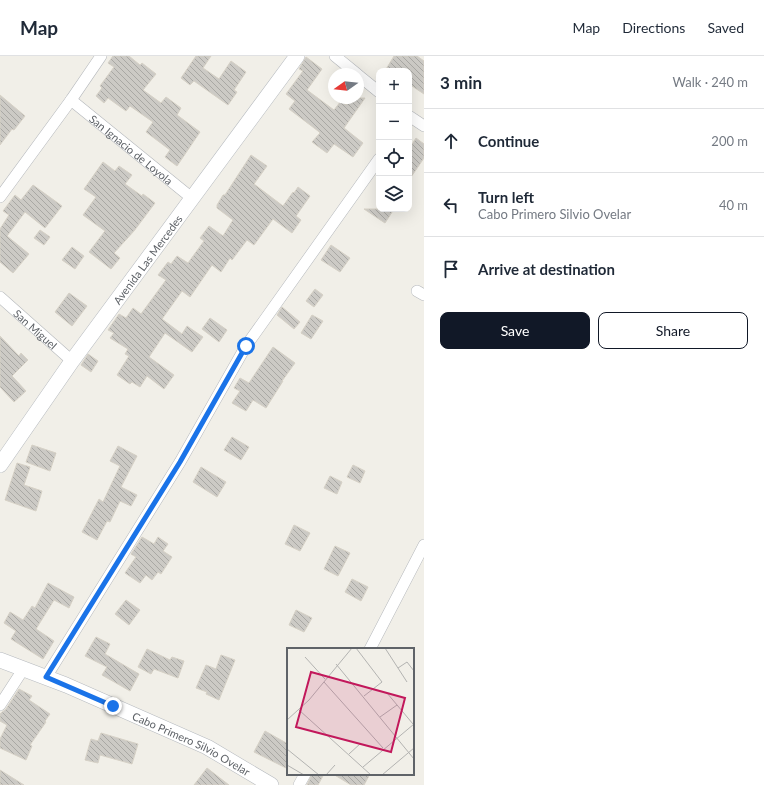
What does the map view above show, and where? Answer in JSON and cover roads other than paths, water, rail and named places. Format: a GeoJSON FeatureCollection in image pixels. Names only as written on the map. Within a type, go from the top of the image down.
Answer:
{"type":"FeatureCollection","features":[{"type":"Feature","properties":{"kind":"street"},"geometry":{"type":"LineString","coordinates":[[0,197],[71,100],[101,56]]}},
{"type":"Feature","properties":{"kind":"street","name":"Avenida Las Mercedes"},"geometry":{"type":"LineString","coordinates":[[0,465],[72,361],[193,199],[297,56]]}},
{"type":"Feature","properties":{"kind":"street"},"geometry":{"type":"LineString","coordinates":[[335,56],[350,68]]}},
{"type":"Feature","properties":{"kind":"street"},"geometry":{"type":"LineString","coordinates":[[364,79],[376,89]]}},
{"type":"Feature","properties":{"kind":"street","name":"San Ignacio de Loyola"},"geometry":{"type":"LineString","coordinates":[[71,100],[193,199]]}},
{"type":"Feature","properties":{"kind":"street"},"geometry":{"type":"LineString","coordinates":[[412,119],[424,126]]}},
{"type":"Feature","properties":{"kind":"street"},"geometry":{"type":"LineString","coordinates":[[46,677],[180,462],[246,346],[376,163]]}},
{"type":"Feature","properties":{"kind":"street","name":"San Miguel"},"geometry":{"type":"LineString","coordinates":[[0,297],[72,361]]}},
{"type":"Feature","properties":{"kind":"street"},"geometry":{"type":"LineString","coordinates":[[371,648],[424,546]]}},
{"type":"Feature","properties":{"kind":"street","name":"Cabo Primero Silvio Ovelar"},"geometry":{"type":"LineString","coordinates":[[0,660],[46,677],[208,747],[271,785]]}},
{"type":"Feature","properties":{"kind":"street"},"geometry":{"type":"LineString","coordinates":[[0,705],[24,668]]}},
{"type":"Feature","properties":{"kind":"street"},"geometry":{"type":"LineString","coordinates":[[299,785],[304,775]]}}]}
